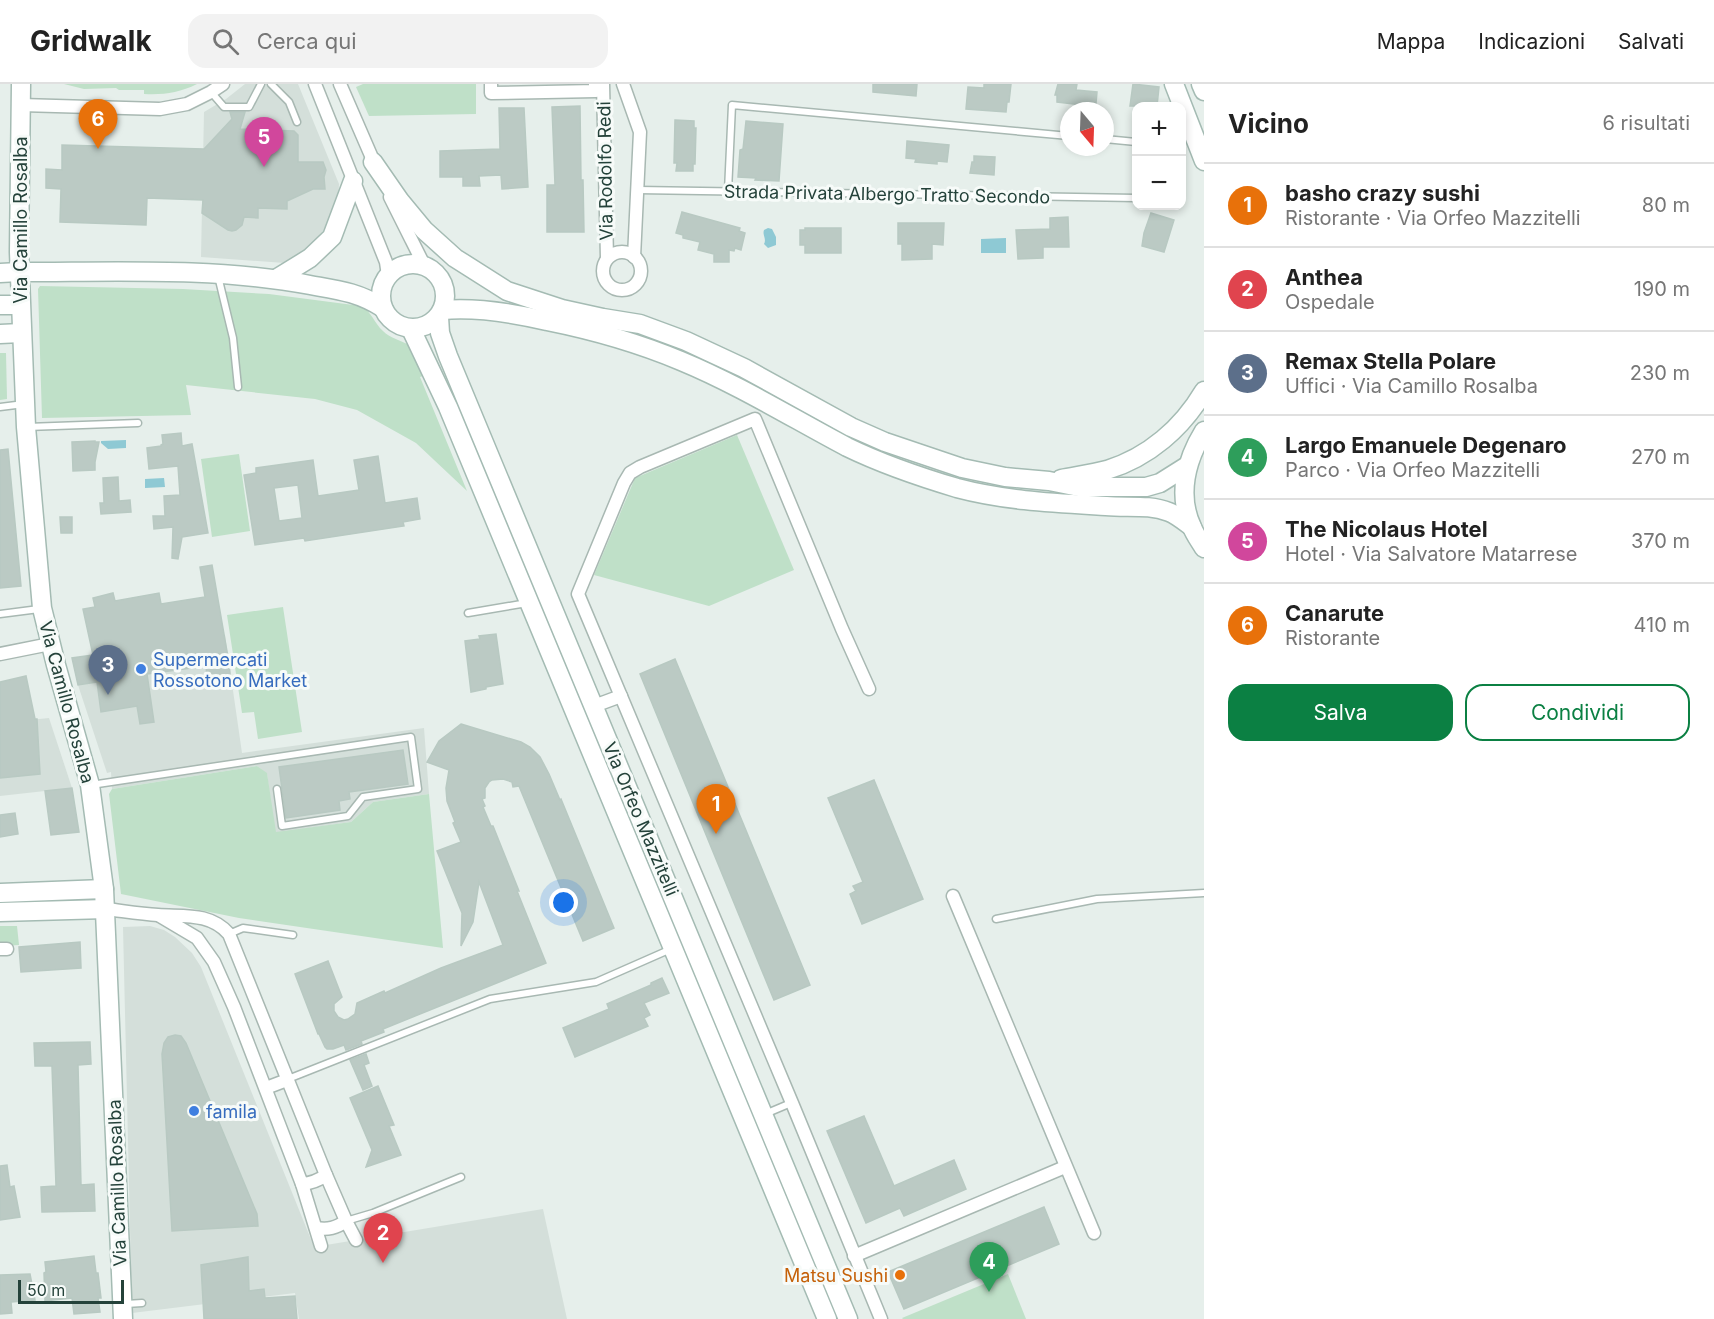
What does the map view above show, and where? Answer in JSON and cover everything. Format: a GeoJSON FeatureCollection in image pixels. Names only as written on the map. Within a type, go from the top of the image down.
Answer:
{"type":"FeatureCollection","features":[{"type":"Feature","properties":{"kind":"main road","name":"Via Camillo Rosalba"},"geometry":{"type":"LineString","coordinates":[[21,84],[19,272],[24,404],[42,608],[90,785],[104,890],[120,1315]]}},
{"type":"Feature","properties":{"kind":"main road"},"geometry":{"type":"LineString","coordinates":[[1174,84],[1204,161]]}},
{"type":"Feature","properties":{"kind":"main road"},"geometry":{"type":"LineString","coordinates":[[1201,84],[1204,91]]}},
{"type":"Feature","properties":{"kind":"main road"},"geometry":{"type":"LineString","coordinates":[[373,162],[424,230],[454,258],[507,291],[561,309],[640,324],[686,341],[744,368],[885,442],[962,468],[1005,477],[1079,487],[1146,487],[1160,483],[1187,466]]}},
{"type":"Feature","properties":{"kind":"main road"},"geometry":{"type":"LineString","coordinates":[[276,279],[310,258],[332,237],[353,181]]}},
{"type":"Feature","properties":{"kind":"main road"},"geometry":{"type":"LineString","coordinates":[[354,293],[371,290],[394,270],[408,264],[431,269],[456,294],[520,305],[561,309]]}},
{"type":"Feature","properties":{"kind":"main road"},"geometry":{"type":"LineString","coordinates":[[0,273],[218,273],[276,279],[354,293],[383,308],[397,325],[411,329],[427,326],[441,313],[446,295],[442,280]]}},
{"type":"Feature","properties":{"kind":"main road"},"geometry":{"type":"LineString","coordinates":[[383,308],[381,291],[386,279]]}},
{"type":"Feature","properties":{"kind":"main road"},"geometry":{"type":"LineString","coordinates":[[0,305],[20,304]]}},
{"type":"Feature","properties":{"kind":"main road"},"geometry":{"type":"LineString","coordinates":[[441,313],[471,309],[524,316],[637,344],[683,362],[882,463],[959,488],[1001,497],[1046,502],[1149,507],[1170,512],[1192,527]]}},
{"type":"Feature","properties":{"kind":"main road","name":"Via Orfeo Mazzitelli"},"geometry":{"type":"LineString","coordinates":[[441,313],[440,333],[448,356],[848,1319]]}},
{"type":"Feature","properties":{"kind":"main road","name":"Via Orfeo Mazzitelli"},"geometry":{"type":"LineString","coordinates":[[411,329],[448,406],[827,1319]]}},
{"type":"Feature","properties":{"kind":"main road"},"geometry":{"type":"LineString","coordinates":[[0,334],[21,333]]}},
{"type":"Feature","properties":{"kind":"main road"},"geometry":{"type":"LineString","coordinates":[[1049,482],[1107,470],[1138,457],[1167,437],[1192,410],[1204,391]]}},
{"type":"Feature","properties":{"kind":"main road"},"geometry":{"type":"LineString","coordinates":[[1204,431],[1194,447],[1187,466],[1184,487],[1186,507],[1192,527],[1204,548]]}},
{"type":"Feature","properties":{"kind":"main road"},"geometry":{"type":"LineString","coordinates":[[647,886],[661,883],[665,878]]}},
{"type":"Feature","properties":{"kind":"main road"},"geometry":{"type":"LineString","coordinates":[[0,893],[104,890]]}},
{"type":"Feature","properties":{"kind":"main road"},"geometry":{"type":"LineString","coordinates":[[0,912],[106,909]]}},
{"type":"Feature","properties":{"kind":"main road"},"geometry":{"type":"LineString","coordinates":[[662,920],[680,912]]}},
{"type":"Feature","properties":{"kind":"street"},"geometry":{"type":"LineString","coordinates":[[21,105],[160,109],[187,104],[223,84]]}},
{"type":"Feature","properties":{"kind":"street"},"geometry":{"type":"LineString","coordinates":[[315,84],[386,262],[386,279]]}},
{"type":"Feature","properties":{"kind":"street"},"geometry":{"type":"LineString","coordinates":[[340,84],[373,162],[424,266]]}},
{"type":"Feature","properties":{"kind":"street","name":"Via Rodolfo Redi"},"geometry":{"type":"LineString","coordinates":[[491,84],[491,93],[596,91],[596,84]]}},
{"type":"Feature","properties":{"kind":"street","name":"Via Rodolfo Redi"},"geometry":{"type":"LineString","coordinates":[[603,84],[607,258],[603,270],[606,282],[616,289],[623,290],[634,285],[638,280],[640,268],[634,257],[618,252],[607,258]]}},
{"type":"Feature","properties":{"kind":"street","name":"Via Rodolfo Redi"},"geometry":{"type":"LineString","coordinates":[[623,84],[640,132],[634,257]]}},
{"type":"Feature","properties":{"kind":"street","name":"Via Orfeo Mazzitelli"},"geometry":{"type":"LineString","coordinates":[[869,689],[755,419],[630,473],[578,594],[792,1103],[880,1319]]}},
{"type":"Feature","properties":{"kind":"street"},"geometry":{"type":"LineString","coordinates":[[0,654],[50,644]]}},
{"type":"Feature","properties":{"kind":"street"},"geometry":{"type":"LineString","coordinates":[[594,706],[621,696]]}},
{"type":"Feature","properties":{"kind":"street"},"geometry":{"type":"LineString","coordinates":[[953,896],[1094,1233]]}},
{"type":"Feature","properties":{"kind":"street"},"geometry":{"type":"LineString","coordinates":[[106,909],[207,919],[223,927],[229,934],[326,1175],[356,1240]]}},
{"type":"Feature","properties":{"kind":"street"},"geometry":{"type":"LineString","coordinates":[[159,916],[197,938],[214,962],[266,1088],[302,1184],[321,1246]]}},
{"type":"Feature","properties":{"kind":"street"},"geometry":{"type":"LineString","coordinates":[[234,1007],[255,999]]}},
{"type":"Feature","properties":{"kind":"street"},"geometry":{"type":"LineString","coordinates":[[266,1088],[287,1080]]}},
{"type":"Feature","properties":{"kind":"street"},"geometry":{"type":"LineString","coordinates":[[854,1256],[1065,1167]]}},
{"type":"Feature","properties":{"kind":"street"},"geometry":{"type":"LineString","coordinates":[[302,1184],[320,1180],[326,1175]]}},
{"type":"Feature","properties":{"kind":"street"},"geometry":{"type":"LineString","coordinates":[[316,1228],[328,1230],[346,1221]]}},
{"type":"Feature","properties":{"kind":"lane"},"geometry":{"type":"LineString","coordinates":[[211,92],[224,107],[249,106],[261,84]]}},
{"type":"Feature","properties":{"kind":"lane"},"geometry":{"type":"LineString","coordinates":[[271,84],[289,102],[297,122]]}},
{"type":"Feature","properties":{"kind":"lane"},"geometry":{"type":"LineString","coordinates":[[728,191],[732,105],[1060,135]]}},
{"type":"Feature","properties":{"kind":"lane"},"geometry":{"type":"LineString","coordinates":[[1114,140],[1132,142]]}},
{"type":"Feature","properties":{"kind":"lane","name":"Strada Privata Albergo Tratto Secondo"},"geometry":{"type":"LineString","coordinates":[[637,190],[1132,198]]}},
{"type":"Feature","properties":{"kind":"lane"},"geometry":{"type":"LineString","coordinates":[[218,273],[233,338],[238,387]]}},
{"type":"Feature","properties":{"kind":"lane"},"geometry":{"type":"LineString","coordinates":[[0,407],[24,404]]}},
{"type":"Feature","properties":{"kind":"lane"},"geometry":{"type":"LineString","coordinates":[[26,427],[138,423]]}},
{"type":"Feature","properties":{"kind":"lane"},"geometry":{"type":"LineString","coordinates":[[468,613],[530,603]]}},
{"type":"Feature","properties":{"kind":"lane"},"geometry":{"type":"LineString","coordinates":[[0,614],[42,608]]}},
{"type":"Feature","properties":{"kind":"lane"},"geometry":{"type":"LineString","coordinates":[[90,785],[411,736],[418,789],[363,797],[348,816],[282,826],[277,789]]}},
{"type":"Feature","properties":{"kind":"lane"},"geometry":{"type":"LineString","coordinates":[[996,919],[1097,900],[1204,893]]}},
{"type":"Feature","properties":{"kind":"lane"},"geometry":{"type":"LineString","coordinates":[[229,934],[243,928],[293,935]]}},
{"type":"Feature","properties":{"kind":"lane"},"geometry":{"type":"LineString","coordinates":[[287,1080],[490,999],[596,982],[673,948]]}},
{"type":"Feature","properties":{"kind":"lane"},"geometry":{"type":"LineString","coordinates":[[763,1114],[792,1103]]}},
{"type":"Feature","properties":{"kind":"lane"},"geometry":{"type":"LineString","coordinates":[[346,1221],[461,1177]]}},
{"type":"Feature","properties":{"kind":"lane"},"geometry":{"type":"LineString","coordinates":[[120,1315],[142,1303]]}},
{"type":"Feature","properties":{"kind":"shaded area"},"geometry":{"type":"Polygon","coordinates":[[[245,84],[298,84],[339,184],[338,202],[323,231],[308,250],[285,263],[201,257],[204,112],[245,84]]]}},
{"type":"Feature","properties":{"kind":"shaded area"},"geometry":{"type":"Polygon","coordinates":[[[225,635],[242,753],[424,728],[429,794],[373,802],[351,822],[275,833],[267,774],[257,766],[112,789],[111,772],[107,773],[78,685],[72,658],[225,635]]]}},
{"type":"Feature","properties":{"kind":"shaded area"},"geometry":{"type":"Polygon","coordinates":[[[49,718],[72,788],[0,796],[0,723],[49,718]]]}},
{"type":"Feature","properties":{"kind":"shaded area"},"geometry":{"type":"Polygon","coordinates":[[[150,926],[164,930],[175,937],[192,953],[201,967],[314,1247],[543,1209],[567,1319],[299,1319],[295,1293],[132,1313],[123,927],[150,926]]]}},
{"type":"Feature","properties":{"kind":"green space"},"geometry":{"type":"Polygon","coordinates":[[[64,84],[197,84],[164,94],[144,94],[144,90],[84,89],[64,84]]]}},
{"type":"Feature","properties":{"kind":"green space"},"geometry":{"type":"Polygon","coordinates":[[[363,84],[476,84],[476,114],[369,116],[356,87],[363,84]]]}},
{"type":"Feature","properties":{"kind":"green space"},"geometry":{"type":"Polygon","coordinates":[[[40,286],[183,289],[269,294],[361,306],[386,333],[409,345],[467,491],[416,443],[357,410],[315,399],[186,385],[191,415],[42,418],[38,289],[40,286]]]}},
{"type":"Feature","properties":{"kind":"green space"},"geometry":{"type":"Polygon","coordinates":[[[0,353],[6,353],[7,399],[0,400],[0,353]]]}},
{"type":"Feature","properties":{"kind":"green space"},"geometry":{"type":"Polygon","coordinates":[[[737,435],[794,570],[709,606],[594,575],[635,478],[737,435]]]}},
{"type":"Feature","properties":{"kind":"green space"},"geometry":{"type":"Polygon","coordinates":[[[239,454],[250,531],[212,537],[201,459],[239,454]]]}},
{"type":"Feature","properties":{"kind":"green space"},"geometry":{"type":"Polygon","coordinates":[[[283,607],[302,732],[258,739],[254,712],[242,713],[227,615],[283,607]]]}},
{"type":"Feature","properties":{"kind":"green space"},"geometry":{"type":"Polygon","coordinates":[[[257,766],[267,773],[276,832],[351,822],[373,802],[429,794],[443,948],[239,918],[121,894],[109,794],[112,789],[257,766]]]}},
{"type":"Feature","properties":{"kind":"green space"},"geometry":{"type":"Polygon","coordinates":[[[0,926],[17,926],[19,945],[0,946],[0,926]]]}},
{"type":"Feature","properties":{"kind":"green space"},"geometry":{"type":"Polygon","coordinates":[[[1008,1274],[1026,1319],[902,1318],[1008,1274]]]}},
{"type":"Feature","properties":{"kind":"water"},"geometry":{"type":"Polygon","coordinates":[[[772,229],[776,237],[776,245],[768,248],[764,244],[764,230],[772,229]]]}},
{"type":"Feature","properties":{"kind":"water"},"geometry":{"type":"Polygon","coordinates":[[[1006,238],[1006,253],[981,253],[981,239],[1006,238]]]}},
{"type":"Feature","properties":{"kind":"water"},"geometry":{"type":"Polygon","coordinates":[[[126,440],[126,448],[108,449],[101,443],[101,441],[126,440]]]}},
{"type":"Feature","properties":{"kind":"water"},"geometry":{"type":"Polygon","coordinates":[[[164,478],[165,487],[145,488],[145,479],[164,478]]]}},
{"type":"Feature","properties":{"kind":"building"},"geometry":{"type":"Polygon","coordinates":[[[873,84],[917,84],[916,96],[873,92],[873,84]]]}},
{"type":"Feature","properties":{"kind":"building"},"geometry":{"type":"Polygon","coordinates":[[[984,84],[1011,84],[1006,112],[966,109],[968,87],[984,88],[984,84]]]}},
{"type":"Feature","properties":{"kind":"building"},"geometry":{"type":"Polygon","coordinates":[[[1058,84],[1077,84],[1076,90],[1097,92],[1096,102],[1057,102],[1057,95],[1055,95],[1058,84]]]}},
{"type":"Feature","properties":{"kind":"building"},"geometry":{"type":"Polygon","coordinates":[[[1133,84],[1159,87],[1157,102],[1132,102],[1130,106],[1133,84]]]}},
{"type":"Feature","properties":{"kind":"building"},"geometry":{"type":"Polygon","coordinates":[[[580,106],[584,232],[547,232],[547,185],[555,185],[552,107],[580,106]]]}},
{"type":"Feature","properties":{"kind":"building"},"geometry":{"type":"Polygon","coordinates":[[[499,108],[524,108],[528,187],[502,189],[501,175],[479,176],[480,186],[463,186],[463,177],[440,177],[440,151],[500,149],[499,108]]]}},
{"type":"Feature","properties":{"kind":"building"},"geometry":{"type":"Polygon","coordinates":[[[230,112],[245,112],[240,129],[294,131],[298,135],[298,162],[323,162],[326,170],[325,189],[313,189],[287,201],[287,209],[258,208],[258,218],[244,217],[242,225],[232,231],[202,213],[203,200],[147,198],[146,225],[60,222],[61,189],[46,188],[46,169],[62,170],[62,145],[204,149],[232,119],[230,112]]]}},
{"type":"Feature","properties":{"kind":"building"},"geometry":{"type":"Polygon","coordinates":[[[675,120],[694,121],[694,128],[696,128],[693,171],[676,171],[677,163],[674,163],[675,120]]]}},
{"type":"Feature","properties":{"kind":"building"},"geometry":{"type":"Polygon","coordinates":[[[746,121],[783,124],[779,181],[738,177],[740,150],[743,149],[746,121]]]}},
{"type":"Feature","properties":{"kind":"building"},"geometry":{"type":"Polygon","coordinates":[[[907,141],[949,145],[947,162],[937,161],[937,164],[915,162],[916,159],[906,158],[907,141]]]}},
{"type":"Feature","properties":{"kind":"building"},"geometry":{"type":"Polygon","coordinates":[[[974,156],[995,157],[994,175],[970,173],[974,156]]]}},
{"type":"Feature","properties":{"kind":"building"},"geometry":{"type":"Polygon","coordinates":[[[682,212],[740,228],[739,231],[745,233],[741,250],[735,248],[734,251],[729,250],[729,262],[714,262],[714,254],[698,250],[700,242],[683,238],[683,235],[676,233],[682,212]]]}},
{"type":"Feature","properties":{"kind":"building"},"geometry":{"type":"Polygon","coordinates":[[[1151,213],[1174,220],[1164,252],[1142,246],[1151,213]]]}},
{"type":"Feature","properties":{"kind":"building"},"geometry":{"type":"Polygon","coordinates":[[[1068,217],[1069,247],[1043,247],[1043,258],[1018,259],[1016,230],[1050,229],[1050,218],[1068,217]]]}},
{"type":"Feature","properties":{"kind":"building"},"geometry":{"type":"Polygon","coordinates":[[[898,223],[944,223],[943,245],[932,244],[932,259],[902,260],[902,244],[898,244],[898,223]]]}},
{"type":"Feature","properties":{"kind":"building"},"geometry":{"type":"Polygon","coordinates":[[[805,228],[841,228],[841,253],[805,253],[805,245],[800,245],[800,230],[805,230],[805,228]]]}},
{"type":"Feature","properties":{"kind":"building"},"geometry":{"type":"Polygon","coordinates":[[[181,433],[182,446],[192,444],[208,533],[182,537],[178,559],[172,558],[173,527],[154,529],[153,516],[165,516],[164,496],[180,495],[178,466],[149,469],[147,448],[161,446],[163,444],[162,435],[181,433]]]}},
{"type":"Feature","properties":{"kind":"building"},"geometry":{"type":"Polygon","coordinates":[[[72,442],[99,442],[95,470],[73,471],[72,442]]]}},
{"type":"Feature","properties":{"kind":"building"},"geometry":{"type":"Polygon","coordinates":[[[8,449],[21,586],[0,588],[0,450],[8,449]]]}},
{"type":"Feature","properties":{"kind":"building"},"geometry":{"type":"Polygon","coordinates":[[[378,456],[385,503],[417,498],[420,519],[403,522],[404,526],[305,541],[304,538],[255,545],[244,475],[256,473],[256,468],[313,460],[318,496],[359,490],[354,460],[378,456]],[[298,485],[274,488],[279,521],[302,518],[298,485]]]}},
{"type":"Feature","properties":{"kind":"building"},"geometry":{"type":"Polygon","coordinates":[[[118,477],[119,501],[130,500],[131,512],[101,514],[100,503],[104,503],[103,478],[118,477]]]}},
{"type":"Feature","properties":{"kind":"building"},"geometry":{"type":"Polygon","coordinates":[[[60,517],[72,517],[72,533],[61,533],[60,517]]]}},
{"type":"Feature","properties":{"kind":"building"},"geometry":{"type":"Polygon","coordinates":[[[212,565],[230,674],[207,677],[206,666],[147,674],[154,722],[140,724],[137,706],[101,712],[97,682],[78,685],[72,658],[93,655],[83,609],[95,607],[93,598],[113,593],[115,601],[159,593],[161,604],[205,597],[200,567],[212,565]]]}},
{"type":"Feature","properties":{"kind":"building"},"geometry":{"type":"Polygon","coordinates":[[[496,634],[503,684],[471,692],[465,641],[496,634]]]}},
{"type":"Feature","properties":{"kind":"building"},"geometry":{"type":"Polygon","coordinates":[[[675,659],[810,985],[774,1000],[640,674],[675,659]]]}},
{"type":"Feature","properties":{"kind":"building"},"geometry":{"type":"Polygon","coordinates":[[[26,676],[35,719],[37,719],[40,774],[0,778],[0,682],[26,676]]]}},
{"type":"Feature","properties":{"kind":"building"},"geometry":{"type":"Polygon","coordinates":[[[461,724],[521,742],[540,757],[561,799],[614,928],[583,941],[519,786],[513,787],[512,782],[503,779],[492,780],[485,788],[485,798],[482,799],[485,806],[483,807],[493,826],[546,963],[383,1029],[384,1032],[361,1041],[362,1044],[346,1050],[344,1045],[327,1049],[318,1034],[295,974],[328,961],[342,997],[334,1004],[334,1011],[344,1020],[355,1014],[357,1003],[503,945],[479,882],[473,922],[461,946],[462,913],[437,851],[461,842],[447,801],[446,788],[449,770],[427,762],[439,741],[461,724]]]}},
{"type":"Feature","properties":{"kind":"building"},"geometry":{"type":"Polygon","coordinates":[[[403,750],[408,784],[349,792],[350,799],[339,801],[340,810],[286,818],[279,767],[403,750]]]}},
{"type":"Feature","properties":{"kind":"building"},"geometry":{"type":"Polygon","coordinates":[[[874,780],[923,899],[862,924],[850,894],[856,891],[853,886],[863,882],[828,798],[874,780]]]}},
{"type":"Feature","properties":{"kind":"building"},"geometry":{"type":"Polygon","coordinates":[[[72,788],[79,832],[51,835],[45,791],[72,788]]]}},
{"type":"Feature","properties":{"kind":"building"},"geometry":{"type":"Polygon","coordinates":[[[15,813],[18,834],[0,837],[0,815],[15,813]]]}},
{"type":"Feature","properties":{"kind":"building"},"geometry":{"type":"Polygon","coordinates":[[[80,942],[81,968],[21,972],[19,947],[80,942]]]}},
{"type":"Feature","properties":{"kind":"building"},"geometry":{"type":"Polygon","coordinates":[[[662,978],[669,993],[644,1003],[650,1015],[644,1018],[648,1026],[575,1057],[563,1028],[609,1009],[607,1004],[662,978]]]}},
{"type":"Feature","properties":{"kind":"building"},"geometry":{"type":"Polygon","coordinates":[[[181,1036],[186,1043],[257,1214],[258,1226],[172,1231],[162,1054],[168,1037],[181,1036]]]}},
{"type":"Feature","properties":{"kind":"building"},"geometry":{"type":"Polygon","coordinates":[[[90,1042],[91,1064],[78,1065],[81,1185],[94,1184],[95,1211],[42,1212],[41,1187],[56,1186],[52,1066],[35,1066],[34,1043],[90,1042]]]}},
{"type":"Feature","properties":{"kind":"building"},"geometry":{"type":"Polygon","coordinates":[[[366,1054],[369,1063],[364,1065],[372,1086],[363,1090],[350,1060],[366,1054]]]}},
{"type":"Feature","properties":{"kind":"building"},"geometry":{"type":"Polygon","coordinates":[[[378,1086],[394,1125],[389,1126],[401,1155],[366,1167],[372,1150],[350,1098],[378,1086]]]}},
{"type":"Feature","properties":{"kind":"building"},"geometry":{"type":"Polygon","coordinates":[[[864,1116],[894,1186],[954,1160],[966,1189],[904,1216],[900,1208],[866,1223],[827,1131],[864,1116]]]}},
{"type":"Feature","properties":{"kind":"building"},"geometry":{"type":"Polygon","coordinates":[[[7,1165],[10,1187],[14,1186],[20,1217],[0,1220],[0,1166],[7,1165]]]}},
{"type":"Feature","properties":{"kind":"building"},"geometry":{"type":"Polygon","coordinates":[[[1044,1207],[1059,1244],[904,1309],[888,1272],[1044,1207]]]}},
{"type":"Feature","properties":{"kind":"building"},"geometry":{"type":"Polygon","coordinates":[[[94,1256],[101,1298],[98,1298],[100,1312],[74,1314],[72,1298],[45,1301],[45,1262],[94,1256]]]}},
{"type":"Feature","properties":{"kind":"building"},"geometry":{"type":"Polygon","coordinates":[[[248,1257],[249,1291],[264,1289],[265,1298],[295,1296],[297,1319],[204,1319],[201,1265],[248,1257]]]}},
{"type":"Feature","properties":{"kind":"building"},"geometry":{"type":"Polygon","coordinates":[[[30,1274],[35,1300],[11,1302],[12,1313],[0,1314],[0,1275],[30,1274]]]}},
{"type":"Feature","properties":{"kind":"place","name":"Canarute"},"geometry":{"type":"Point","coordinates":[98,149]}},
{"type":"Feature","properties":{"kind":"place","name":"The Nicolaus Hotel"},"geometry":{"type":"Point","coordinates":[264,167]}},
{"type":"Feature","properties":{"kind":"place","name":"Supermercati Rossotono Market"},"geometry":{"type":"Point","coordinates":[141,669]}},
{"type":"Feature","properties":{"kind":"place","name":"Remax Stella Polare"},"geometry":{"type":"Point","coordinates":[108,695]}},
{"type":"Feature","properties":{"kind":"place","name":"basho crazy sushi"},"geometry":{"type":"Point","coordinates":[716,834]}},
{"type":"Feature","properties":{"kind":"place","name":"famila"},"geometry":{"type":"Point","coordinates":[194,1111]}},
{"type":"Feature","properties":{"kind":"place","name":"Anthea"},"geometry":{"type":"Point","coordinates":[383,1263]}},
{"type":"Feature","properties":{"kind":"place","name":"Matsu Sushi"},"geometry":{"type":"Point","coordinates":[900,1275]}},
{"type":"Feature","properties":{"kind":"place","name":"Largo Emanuele Degenaro"},"geometry":{"type":"Point","coordinates":[989,1292]}}]}
